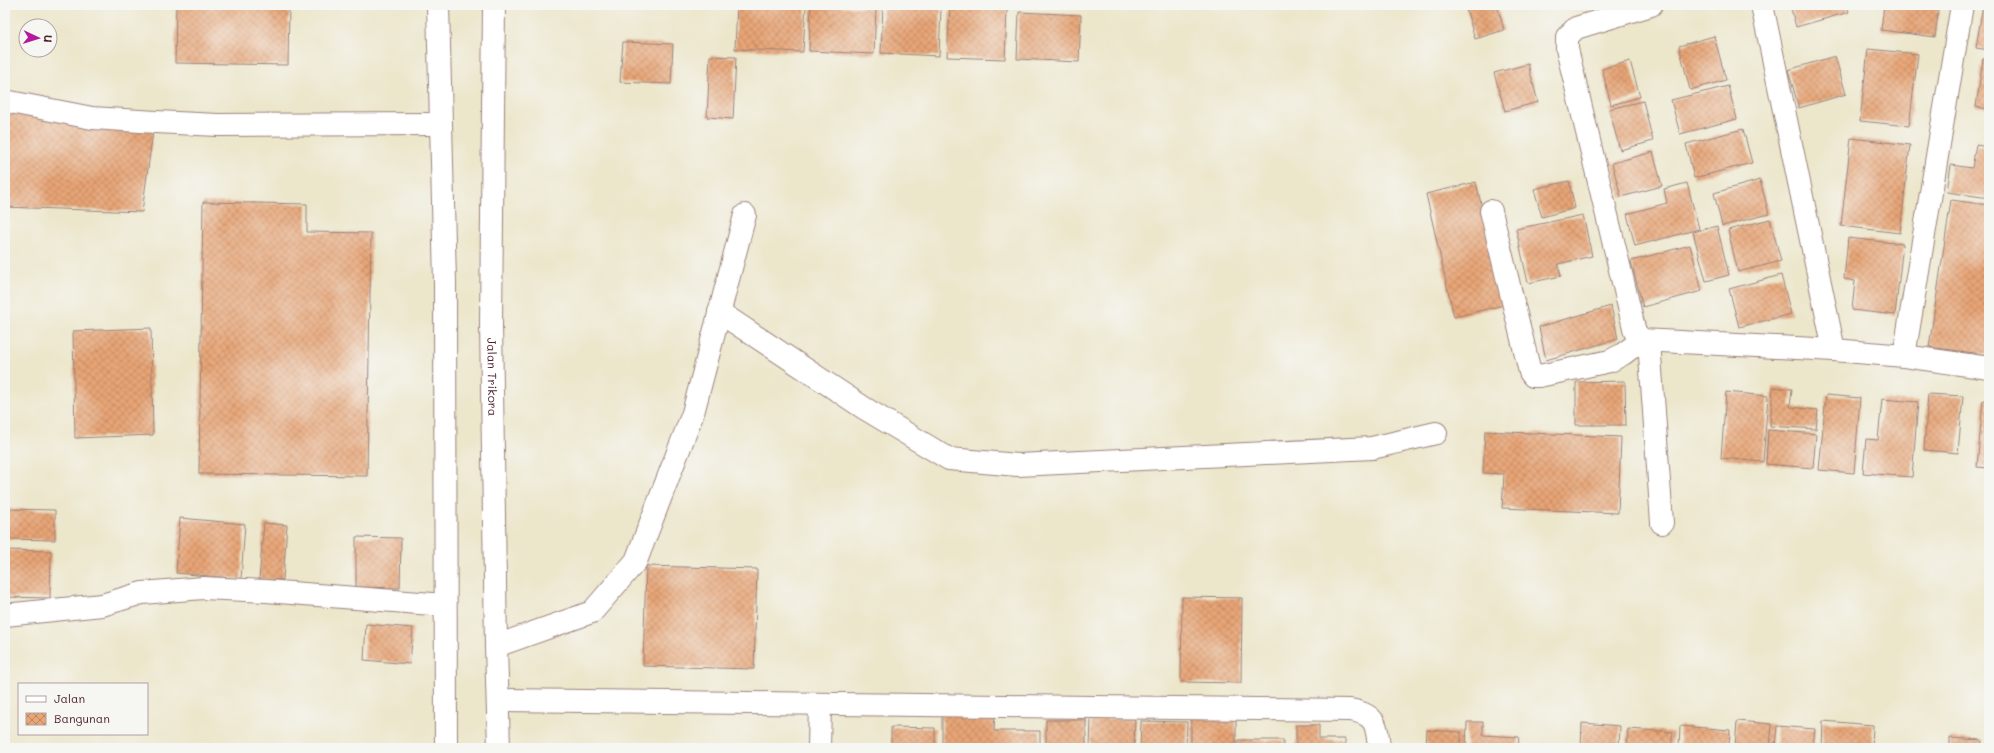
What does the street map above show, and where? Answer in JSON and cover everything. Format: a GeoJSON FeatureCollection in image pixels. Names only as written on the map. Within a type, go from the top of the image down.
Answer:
{"type":"FeatureCollection","features":[{"type":"Feature","properties":{"kind":"street"},"geometry":{"type":"LineString","coordinates":[[438,5],[445,282],[444,605],[446,748]]}},
{"type":"Feature","properties":{"kind":"street","name":"Jalan Trikora"},"geometry":{"type":"LineString","coordinates":[[494,5],[491,324],[499,748]]}},
{"type":"Feature","properties":{"kind":"street"},"geometry":{"type":"LineString","coordinates":[[1651,5],[1576,28],[1567,37],[1567,49],[1635,332],[1645,341],[1662,523]]}},
{"type":"Feature","properties":{"kind":"street"},"geometry":{"type":"LineString","coordinates":[[1762,5],[1834,350]]}},
{"type":"Feature","properties":{"kind":"street"},"geometry":{"type":"LineString","coordinates":[[1904,356],[1962,5]]}},
{"type":"Feature","properties":{"kind":"street"},"geometry":{"type":"LineString","coordinates":[[5,100],[92,118],[218,125],[440,124]]}},
{"type":"Feature","properties":{"kind":"street"},"geometry":{"type":"LineString","coordinates":[[1491,211],[1530,372],[1533,376],[1610,361],[1645,341],[1834,350],[1904,356],[1989,368]]}},
{"type":"Feature","properties":{"kind":"street"},"geometry":{"type":"LineString","coordinates":[[496,646],[592,612],[636,561],[693,413],[745,215]]}},
{"type":"Feature","properties":{"kind":"street"},"geometry":{"type":"LineString","coordinates":[[719,312],[864,408],[949,459],[1018,465],[1372,448],[1436,433]]}},
{"type":"Feature","properties":{"kind":"street"},"geometry":{"type":"LineString","coordinates":[[5,615],[102,605],[142,593],[203,588],[266,591],[444,605]]}},
{"type":"Feature","properties":{"kind":"street"},"geometry":{"type":"LineString","coordinates":[[498,700],[1350,710],[1360,712],[1373,719],[1378,730],[1379,748]]}},
{"type":"Feature","properties":{"kind":"street"},"geometry":{"type":"LineString","coordinates":[[819,748],[820,704]]}},
{"type":"Feature","properties":{"kind":"building"},"geometry":{"type":"Polygon","coordinates":[[[176,5],[289,5],[288,65],[175,63],[176,5]]]}},
{"type":"Feature","properties":{"kind":"building"},"geometry":{"type":"Polygon","coordinates":[[[737,5],[806,5],[803,52],[735,49],[737,5]]]}},
{"type":"Feature","properties":{"kind":"building"},"geometry":{"type":"Polygon","coordinates":[[[811,5],[876,8],[874,54],[809,51],[811,5]]]}},
{"type":"Feature","properties":{"kind":"building"},"geometry":{"type":"Polygon","coordinates":[[[883,5],[941,8],[939,56],[881,53],[883,5]]]}},
{"type":"Feature","properties":{"kind":"building"},"geometry":{"type":"Polygon","coordinates":[[[1465,5],[1497,5],[1504,30],[1475,39],[1465,5]]]}},
{"type":"Feature","properties":{"kind":"building"},"geometry":{"type":"Polygon","coordinates":[[[1790,5],[1847,5],[1849,12],[1796,27],[1790,5]]]}},
{"type":"Feature","properties":{"kind":"building"},"geometry":{"type":"Polygon","coordinates":[[[1884,5],[1939,5],[1935,37],[1881,30],[1884,5]]]}},
{"type":"Feature","properties":{"kind":"building"},"geometry":{"type":"Polygon","coordinates":[[[1983,5],[1989,5],[1989,50],[1976,48],[1983,5]]]}},
{"type":"Feature","properties":{"kind":"building"},"geometry":{"type":"Polygon","coordinates":[[[950,8],[1007,10],[1005,59],[947,57],[950,8]]]}},
{"type":"Feature","properties":{"kind":"building"},"geometry":{"type":"Polygon","coordinates":[[[1019,12],[1081,15],[1079,62],[1017,59],[1019,12]]]}},
{"type":"Feature","properties":{"kind":"building"},"geometry":{"type":"Polygon","coordinates":[[[1714,36],[1726,80],[1690,90],[1679,46],[1714,36]]]}},
{"type":"Feature","properties":{"kind":"building"},"geometry":{"type":"Polygon","coordinates":[[[623,42],[673,44],[671,84],[620,82],[623,42]]]}},
{"type":"Feature","properties":{"kind":"building"},"geometry":{"type":"Polygon","coordinates":[[[1868,49],[1918,54],[1909,126],[1860,121],[1868,49]]]}},
{"type":"Feature","properties":{"kind":"building"},"geometry":{"type":"Polygon","coordinates":[[[710,56],[736,57],[733,119],[707,117],[710,56]]]}},
{"type":"Feature","properties":{"kind":"building"},"geometry":{"type":"Polygon","coordinates":[[[1835,56],[1846,94],[1799,108],[1788,70],[1835,56]]]}},
{"type":"Feature","properties":{"kind":"building"},"geometry":{"type":"Polygon","coordinates":[[[1983,59],[1989,60],[1989,109],[1976,107],[1983,59]]]}},
{"type":"Feature","properties":{"kind":"building"},"geometry":{"type":"Polygon","coordinates":[[[1630,61],[1640,97],[1611,105],[1602,69],[1630,61]]]}},
{"type":"Feature","properties":{"kind":"building"},"geometry":{"type":"Polygon","coordinates":[[[1528,64],[1538,102],[1505,111],[1494,73],[1528,64]]]}},
{"type":"Feature","properties":{"kind":"building"},"geometry":{"type":"Polygon","coordinates":[[[1728,86],[1737,119],[1680,134],[1671,100],[1728,86]]]}},
{"type":"Feature","properties":{"kind":"building"},"geometry":{"type":"Polygon","coordinates":[[[1643,101],[1653,141],[1620,150],[1609,109],[1643,101]]]}},
{"type":"Feature","properties":{"kind":"building"},"geometry":{"type":"Polygon","coordinates":[[[5,112],[154,124],[142,212],[5,207],[5,112]]]}},
{"type":"Feature","properties":{"kind":"building"},"geometry":{"type":"Polygon","coordinates":[[[1743,129],[1752,163],[1694,178],[1686,144],[1743,129]]]}},
{"type":"Feature","properties":{"kind":"building"},"geometry":{"type":"Polygon","coordinates":[[[1851,138],[1910,145],[1900,233],[1841,226],[1851,138]]]}},
{"type":"Feature","properties":{"kind":"building"},"geometry":{"type":"Polygon","coordinates":[[[1976,145],[1989,147],[1989,198],[1947,192],[1951,165],[1972,168],[1976,145]]]}},
{"type":"Feature","properties":{"kind":"building"},"geometry":{"type":"Polygon","coordinates":[[[1653,152],[1662,186],[1621,197],[1612,163],[1653,152]]]}},
{"type":"Feature","properties":{"kind":"building"},"geometry":{"type":"Polygon","coordinates":[[[1760,180],[1769,214],[1722,226],[1714,193],[1760,180]]]}},
{"type":"Feature","properties":{"kind":"building"},"geometry":{"type":"Polygon","coordinates":[[[1569,181],[1575,208],[1542,217],[1534,189],[1569,181]]]}},
{"type":"Feature","properties":{"kind":"building"},"geometry":{"type":"Polygon","coordinates":[[[1476,182],[1504,305],[1454,317],[1426,194],[1476,182]]]}},
{"type":"Feature","properties":{"kind":"building"},"geometry":{"type":"Polygon","coordinates":[[[1687,183],[1699,229],[1635,246],[1627,214],[1667,203],[1664,189],[1687,183]]]}},
{"type":"Feature","properties":{"kind":"building"},"geometry":{"type":"Polygon","coordinates":[[[1951,200],[1989,205],[1989,355],[1929,347],[1951,200]]]}},
{"type":"Feature","properties":{"kind":"building"},"geometry":{"type":"Polygon","coordinates":[[[203,202],[307,204],[307,232],[371,233],[367,476],[199,474],[203,202]]]}},
{"type":"Feature","properties":{"kind":"building"},"geometry":{"type":"Polygon","coordinates":[[[1583,215],[1592,256],[1558,264],[1561,276],[1528,283],[1516,229],[1583,215]]]}},
{"type":"Feature","properties":{"kind":"building"},"geometry":{"type":"Polygon","coordinates":[[[1770,219],[1781,261],[1738,272],[1728,230],[1770,219]]]}},
{"type":"Feature","properties":{"kind":"building"},"geometry":{"type":"Polygon","coordinates":[[[1717,226],[1729,275],[1706,281],[1693,232],[1717,226]]]}},
{"type":"Feature","properties":{"kind":"building"},"geometry":{"type":"Polygon","coordinates":[[[1848,238],[1903,244],[1895,315],[1852,310],[1855,281],[1844,279],[1848,238]]]}},
{"type":"Feature","properties":{"kind":"building"},"geometry":{"type":"Polygon","coordinates":[[[1690,245],[1702,291],[1643,307],[1631,261],[1690,245]]]}},
{"type":"Feature","properties":{"kind":"building"},"geometry":{"type":"Polygon","coordinates":[[[1781,275],[1791,314],[1739,327],[1729,289],[1781,275]]]}},
{"type":"Feature","properties":{"kind":"building"},"geometry":{"type":"Polygon","coordinates":[[[1611,306],[1618,339],[1546,360],[1539,327],[1611,306]]]}},
{"type":"Feature","properties":{"kind":"building"},"geometry":{"type":"Polygon","coordinates":[[[151,328],[153,435],[75,438],[73,331],[151,328]]]}},
{"type":"Feature","properties":{"kind":"building"},"geometry":{"type":"Polygon","coordinates":[[[1625,381],[1626,425],[1576,425],[1576,382],[1625,381]]]}},
{"type":"Feature","properties":{"kind":"building"},"geometry":{"type":"Polygon","coordinates":[[[1773,387],[1792,389],[1790,407],[1818,410],[1816,429],[1770,426],[1773,387]]]}},
{"type":"Feature","properties":{"kind":"building"},"geometry":{"type":"Polygon","coordinates":[[[1726,392],[1768,396],[1763,462],[1721,458],[1726,392]]]}},
{"type":"Feature","properties":{"kind":"building"},"geometry":{"type":"Polygon","coordinates":[[[1928,394],[1963,396],[1958,453],[1924,450],[1928,394]]]}},
{"type":"Feature","properties":{"kind":"building"},"geometry":{"type":"Polygon","coordinates":[[[1826,395],[1860,398],[1854,473],[1819,470],[1826,395]]]}},
{"type":"Feature","properties":{"kind":"building"},"geometry":{"type":"Polygon","coordinates":[[[1882,399],[1918,402],[1912,477],[1863,473],[1866,439],[1878,440],[1882,399]]]}},
{"type":"Feature","properties":{"kind":"building"},"geometry":{"type":"Polygon","coordinates":[[[1983,400],[1989,400],[1989,468],[1977,467],[1983,400]]]}},
{"type":"Feature","properties":{"kind":"building"},"geometry":{"type":"Polygon","coordinates":[[[1768,430],[1816,434],[1813,468],[1766,464],[1768,430]]]}},
{"type":"Feature","properties":{"kind":"building"},"geometry":{"type":"Polygon","coordinates":[[[1485,431],[1621,437],[1618,513],[1502,508],[1504,474],[1483,473],[1485,431]]]}},
{"type":"Feature","properties":{"kind":"building"},"geometry":{"type":"Polygon","coordinates":[[[5,509],[55,510],[55,540],[5,539],[5,509]]]}},
{"type":"Feature","properties":{"kind":"building"},"geometry":{"type":"Polygon","coordinates":[[[180,518],[245,524],[241,579],[176,573],[180,518]]]}},
{"type":"Feature","properties":{"kind":"building"},"geometry":{"type":"Polygon","coordinates":[[[264,523],[287,525],[283,580],[259,579],[264,523]]]}},
{"type":"Feature","properties":{"kind":"building"},"geometry":{"type":"Polygon","coordinates":[[[356,537],[401,538],[400,588],[356,587],[356,537]]]}},
{"type":"Feature","properties":{"kind":"building"},"geometry":{"type":"Polygon","coordinates":[[[5,550],[51,551],[50,598],[5,597],[5,550]]]}},
{"type":"Feature","properties":{"kind":"building"},"geometry":{"type":"Polygon","coordinates":[[[646,566],[757,569],[754,669],[643,666],[646,566]]]}},
{"type":"Feature","properties":{"kind":"building"},"geometry":{"type":"Polygon","coordinates":[[[1182,597],[1242,598],[1241,683],[1181,682],[1182,597]]]}},
{"type":"Feature","properties":{"kind":"building"},"geometry":{"type":"Polygon","coordinates":[[[366,624],[413,628],[410,664],[364,660],[366,624]]]}},
{"type":"Feature","properties":{"kind":"building"},"geometry":{"type":"Polygon","coordinates":[[[942,709],[995,709],[994,731],[1040,731],[1040,748],[942,748],[942,709]]]}},
{"type":"Feature","properties":{"kind":"building"},"geometry":{"type":"Polygon","coordinates":[[[1191,715],[1236,715],[1236,748],[1191,748],[1191,715]]]}},
{"type":"Feature","properties":{"kind":"building"},"geometry":{"type":"Polygon","coordinates":[[[1091,718],[1135,719],[1134,748],[1090,748],[1091,718]]]}},
{"type":"Feature","properties":{"kind":"building"},"geometry":{"type":"Polygon","coordinates":[[[1046,720],[1086,720],[1086,748],[1046,748],[1046,720]]]}},
{"type":"Feature","properties":{"kind":"building"},"geometry":{"type":"Polygon","coordinates":[[[1141,721],[1187,722],[1186,748],[1140,748],[1141,721]]]}},
{"type":"Feature","properties":{"kind":"building"},"geometry":{"type":"Polygon","coordinates":[[[1737,721],[1772,724],[1770,748],[1735,748],[1737,721]]]}},
{"type":"Feature","properties":{"kind":"building"},"geometry":{"type":"Polygon","coordinates":[[[1823,721],[1873,725],[1872,748],[1822,748],[1823,721]]]}},
{"type":"Feature","properties":{"kind":"building"},"geometry":{"type":"Polygon","coordinates":[[[1467,722],[1483,722],[1483,735],[1519,737],[1518,748],[1466,748],[1467,722]]]}},
{"type":"Feature","properties":{"kind":"building"},"geometry":{"type":"Polygon","coordinates":[[[1582,723],[1620,726],[1619,748],[1581,748],[1582,723]]]}},
{"type":"Feature","properties":{"kind":"building"},"geometry":{"type":"Polygon","coordinates":[[[1296,725],[1319,725],[1319,739],[1345,739],[1345,748],[1296,748],[1296,725]]]}},
{"type":"Feature","properties":{"kind":"building"},"geometry":{"type":"Polygon","coordinates":[[[1680,726],[1730,730],[1729,748],[1679,748],[1680,726]]]}},
{"type":"Feature","properties":{"kind":"building"},"geometry":{"type":"Polygon","coordinates":[[[1777,726],[1815,729],[1813,748],[1775,748],[1777,726]]]}},
{"type":"Feature","properties":{"kind":"building"},"geometry":{"type":"Polygon","coordinates":[[[891,727],[935,728],[935,748],[891,748],[891,727]]]}},
{"type":"Feature","properties":{"kind":"building"},"geometry":{"type":"Polygon","coordinates":[[[1628,729],[1673,732],[1671,748],[1627,748],[1628,729]]]}},
{"type":"Feature","properties":{"kind":"building"},"geometry":{"type":"Polygon","coordinates":[[[1427,730],[1461,732],[1461,748],[1426,748],[1427,730]]]}},
{"type":"Feature","properties":{"kind":"building"},"geometry":{"type":"Polygon","coordinates":[[[1950,738],[1982,740],[1981,748],[1950,748],[1950,738]]]}},
{"type":"Feature","properties":{"kind":"building"},"geometry":{"type":"Polygon","coordinates":[[[1238,740],[1283,740],[1283,748],[1238,748],[1238,740]]]}}]}
